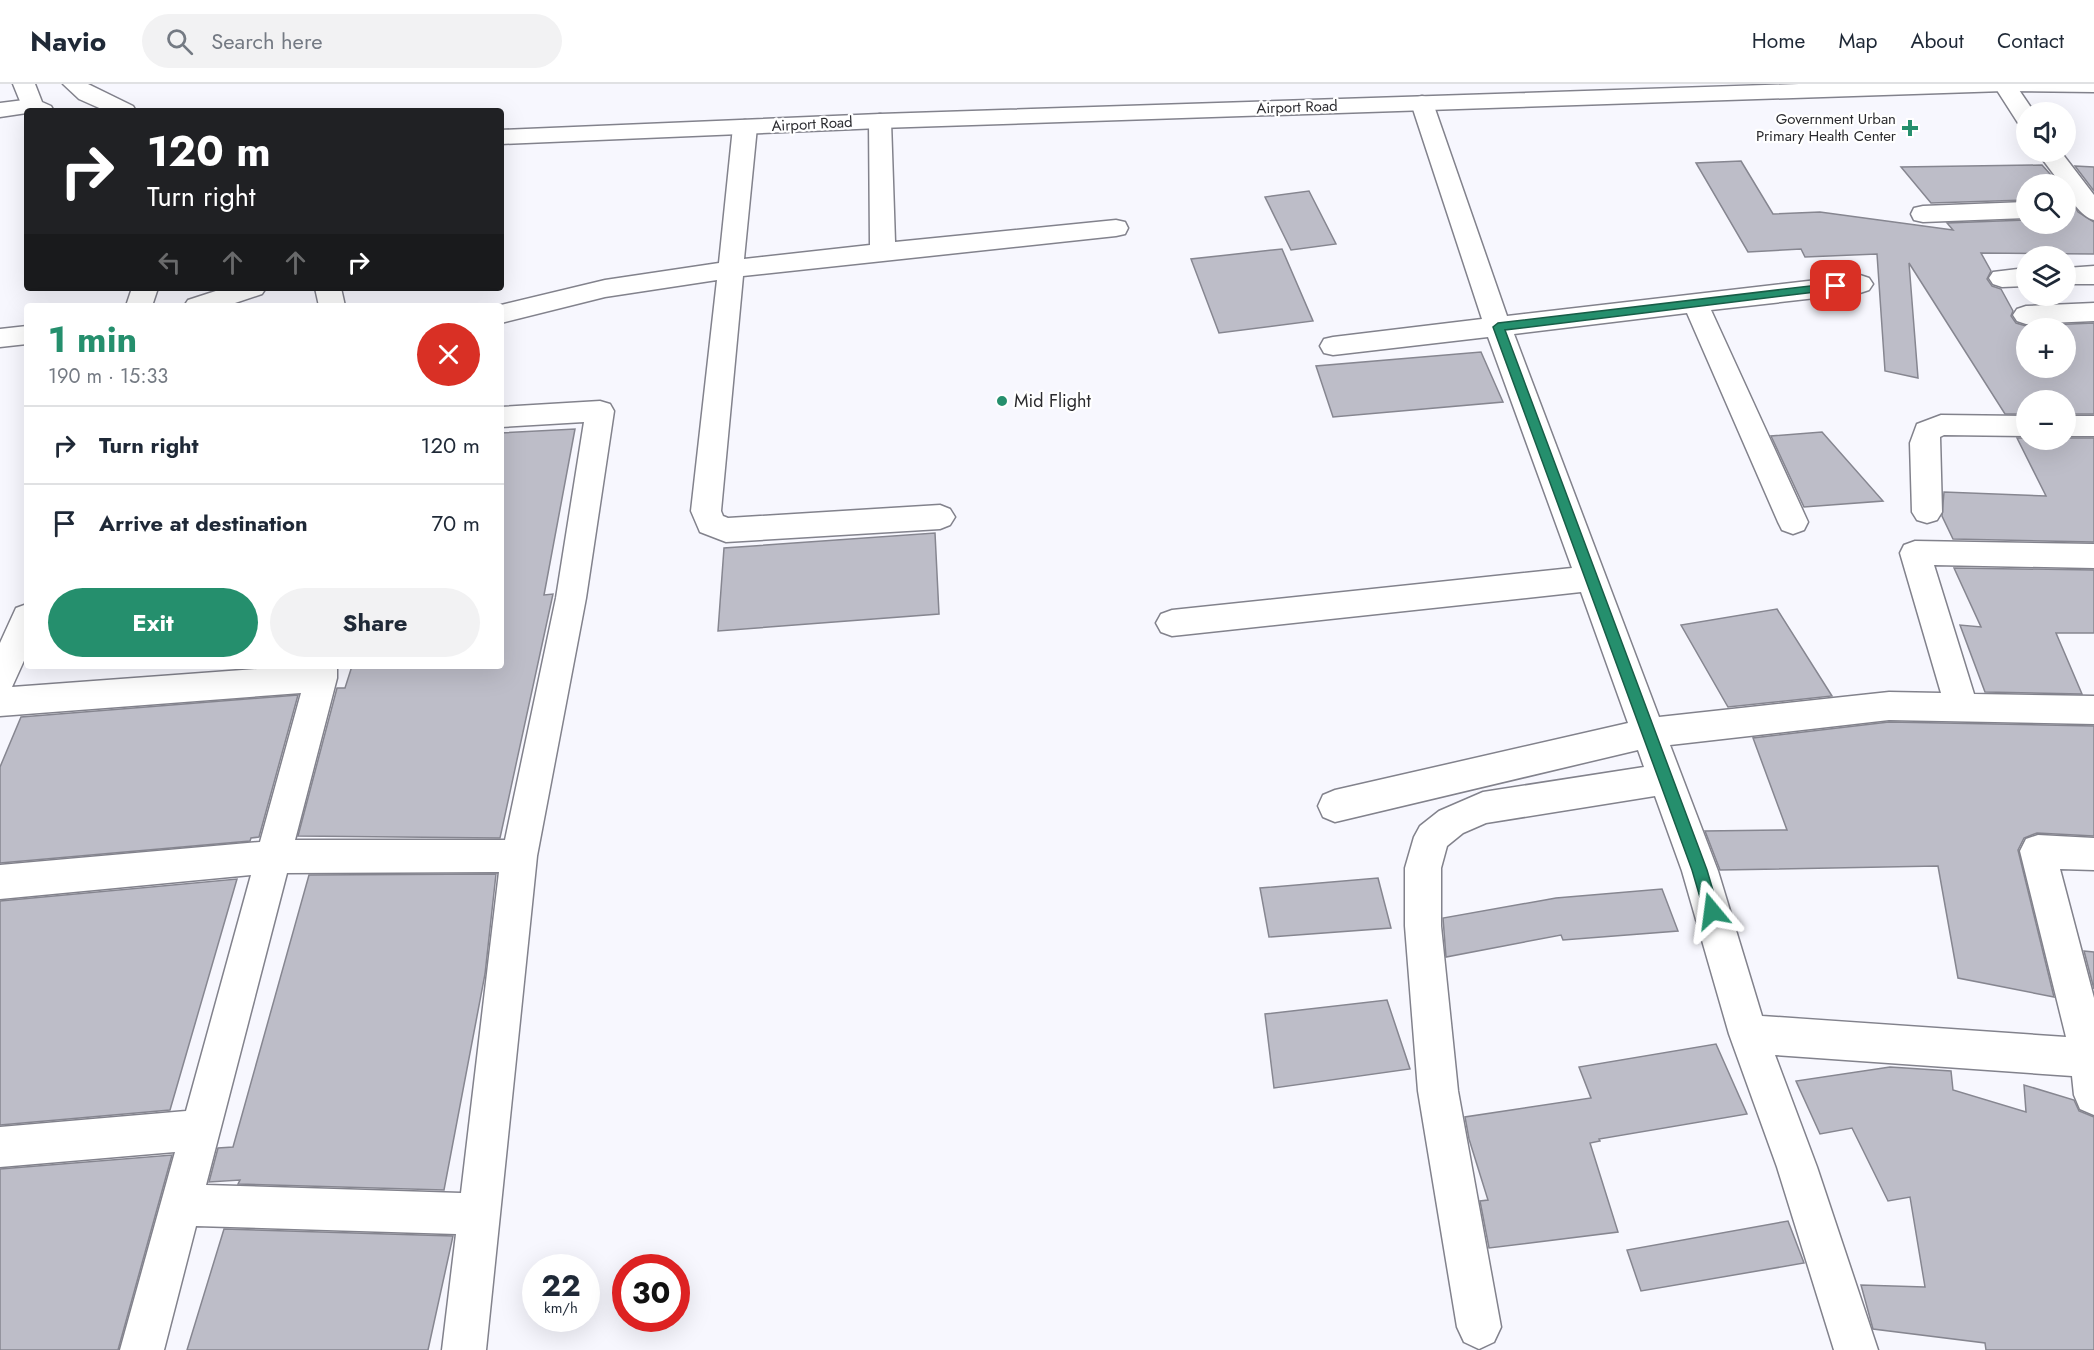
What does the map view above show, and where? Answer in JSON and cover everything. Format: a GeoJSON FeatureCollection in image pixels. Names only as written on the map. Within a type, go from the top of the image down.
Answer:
{"type":"FeatureCollection","features":[{"type":"Feature","properties":{"kind":"street"},"geometry":{"type":"LineString","coordinates":[[24,84],[37,108]]}},
{"type":"Feature","properties":{"kind":"street"},"geometry":{"type":"LineString","coordinates":[[74,84],[87,94],[119,108]]}},
{"type":"Feature","properties":{"kind":"street"},"geometry":{"type":"LineString","coordinates":[[2004,84],[2016,103]]}},
{"type":"Feature","properties":{"kind":"street","name":"Airport Road"},"geometry":{"type":"LineString","coordinates":[[1014,95],[1425,93],[2004,84],[2094,85]]}},
{"type":"Feature","properties":{"kind":"street"},"geometry":{"type":"LineString","coordinates":[[1425,93],[1442,167],[1498,327],[1700,870],[1748,1034],[1797,1167],[1856,1350]]}},
{"type":"Feature","properties":{"kind":"street","name":"Airport Road"},"geometry":{"type":"LineString","coordinates":[[504,137],[880,121],[1425,93]]}},
{"type":"Feature","properties":{"kind":"street","name":"Airport Road"},"geometry":{"type":"LineString","coordinates":[[512,115],[587,114],[778,104]]}},
{"type":"Feature","properties":{"kind":"street"},"geometry":{"type":"LineString","coordinates":[[0,110],[24,109]]}},
{"type":"Feature","properties":{"kind":"street"},"geometry":{"type":"LineString","coordinates":[[504,159],[587,114]]}},
{"type":"Feature","properties":{"kind":"street"},"geometry":{"type":"LineString","coordinates":[[880,121],[883,251]]}},
{"type":"Feature","properties":{"kind":"street"},"geometry":{"type":"LineString","coordinates":[[744,127],[732,269],[706,511],[711,524],[726,530],[940,517]]}},
{"type":"Feature","properties":{"kind":"street"},"geometry":{"type":"LineString","coordinates":[[2057,162],[2093,209]]}},
{"type":"Feature","properties":{"kind":"street"},"geometry":{"type":"LineString","coordinates":[[2076,209],[2093,209]]}},
{"type":"Feature","properties":{"kind":"street"},"geometry":{"type":"LineString","coordinates":[[1923,214],[2016,210]]}},
{"type":"Feature","properties":{"kind":"street"},"geometry":{"type":"LineString","coordinates":[[504,313],[532,304],[619,286],[732,269],[883,251],[1116,228]]}},
{"type":"Feature","properties":{"kind":"street"},"geometry":{"type":"LineString","coordinates":[[2076,276],[2094,275]]}},
{"type":"Feature","properties":{"kind":"street"},"geometry":{"type":"LineString","coordinates":[[1333,346],[1860,284]]}},
{"type":"Feature","properties":{"kind":"street"},"geometry":{"type":"LineString","coordinates":[[208,303],[245,291]]}},
{"type":"Feature","properties":{"kind":"street"},"geometry":{"type":"LineString","coordinates":[[1695,303],[1793,522]]}},
{"type":"Feature","properties":{"kind":"street"},"geometry":{"type":"LineString","coordinates":[[2026,315],[2094,312]]}},
{"type":"Feature","properties":{"kind":"street"},"geometry":{"type":"LineString","coordinates":[[0,338],[24,335]]}},
{"type":"Feature","properties":{"kind":"street"},"geometry":{"type":"LineString","coordinates":[[464,1350],[519,856],[571,598],[600,411],[504,417]]}},
{"type":"Feature","properties":{"kind":"street"},"geometry":{"type":"LineString","coordinates":[[1928,512],[1924,443],[1927,431],[1941,425],[2016,426]]}},
{"type":"Feature","properties":{"kind":"street"},"geometry":{"type":"LineString","coordinates":[[2076,426],[2094,426]]}},
{"type":"Feature","properties":{"kind":"street"},"geometry":{"type":"LineString","coordinates":[[1962,707],[1915,553],[2094,556]]}},
{"type":"Feature","properties":{"kind":"street"},"geometry":{"type":"LineString","coordinates":[[1172,623],[1592,578]]}},
{"type":"Feature","properties":{"kind":"street"},"geometry":{"type":"LineString","coordinates":[[0,679],[24,624]]}},
{"type":"Feature","properties":{"kind":"street"},"geometry":{"type":"LineString","coordinates":[[0,702],[321,672],[142,1350]]}},
{"type":"Feature","properties":{"kind":"street"},"geometry":{"type":"LineString","coordinates":[[1335,806],[1648,733],[1890,706],[2094,710]]}},
{"type":"Feature","properties":{"kind":"street"},"geometry":{"type":"LineString","coordinates":[[1479,1327],[1438,1092],[1423,926],[1423,868],[1432,837],[1451,822],[1483,808],[1665,779]]}},
{"type":"Feature","properties":{"kind":"street"},"geometry":{"type":"LineString","coordinates":[[2094,854],[2038,851],[2092,1058],[2094,1095]]}},
{"type":"Feature","properties":{"kind":"street"},"geometry":{"type":"LineString","coordinates":[[0,882],[272,857],[519,856]]}},
{"type":"Feature","properties":{"kind":"street"},"geometry":{"type":"LineString","coordinates":[[1748,1034],[2092,1058]]}},
{"type":"Feature","properties":{"kind":"street"},"geometry":{"type":"LineString","coordinates":[[0,1146],[199,1130]]}},
{"type":"Feature","properties":{"kind":"street"},"geometry":{"type":"LineString","coordinates":[[179,1205],[480,1214]]}},
{"type":"Feature","properties":{"kind":"building"},"geometry":{"type":"Polygon","coordinates":[[[1741,161],[1773,214],[1820,212],[1953,230],[1947,223],[2016,220],[2016,234],[2076,234],[2076,209],[2094,222],[2094,254],[2076,254],[2076,246],[2016,246],[2016,253],[1981,253],[1991,271],[1987,279],[1992,286],[2001,289],[2013,311],[2011,316],[2016,323],[2016,378],[2076,378],[2076,324],[2094,323],[2094,414],[2076,414],[2076,390],[2016,390],[2016,414],[2005,414],[1909,263],[1918,378],[1885,371],[1877,254],[1805,257],[1801,249],[1748,252],[1696,163],[1741,161]]]}},
{"type":"Feature","properties":{"kind":"building"},"geometry":{"type":"Polygon","coordinates":[[[2042,165],[2050,174],[2016,174],[2016,200],[1931,203],[1901,167],[2042,165]]]}},
{"type":"Feature","properties":{"kind":"building"},"geometry":{"type":"Polygon","coordinates":[[[2075,166],[2094,167],[2094,191],[2075,166]]]}},
{"type":"Feature","properties":{"kind":"building"},"geometry":{"type":"Polygon","coordinates":[[[1309,191],[1336,244],[1291,250],[1265,197],[1309,191]]]}},
{"type":"Feature","properties":{"kind":"building"},"geometry":{"type":"Polygon","coordinates":[[[1282,249],[1313,321],[1219,333],[1191,259],[1282,249]]]}},
{"type":"Feature","properties":{"kind":"building"},"geometry":{"type":"Polygon","coordinates":[[[1481,352],[1503,402],[1333,417],[1316,366],[1481,352]]]}},
{"type":"Feature","properties":{"kind":"building"},"geometry":{"type":"Polygon","coordinates":[[[575,429],[544,595],[553,594],[500,838],[298,836],[337,688],[345,688],[351,669],[504,669],[504,433],[575,429]]]}},
{"type":"Feature","properties":{"kind":"building"},"geometry":{"type":"Polygon","coordinates":[[[1822,432],[1883,501],[1804,507],[1771,436],[1822,432]]]}},
{"type":"Feature","properties":{"kind":"building"},"geometry":{"type":"Polygon","coordinates":[[[2076,438],[2094,438],[2094,542],[1953,539],[1942,516],[1944,492],[2046,496],[2023,450],[2076,450],[2076,438]]]}},
{"type":"Feature","properties":{"kind":"building"},"geometry":{"type":"Polygon","coordinates":[[[935,533],[939,614],[718,631],[724,548],[935,533]]]}},
{"type":"Feature","properties":{"kind":"building"},"geometry":{"type":"Polygon","coordinates":[[[1954,568],[2094,570],[2094,633],[2056,633],[2082,694],[1985,692],[1960,625],[1981,627],[1954,568]]]}},
{"type":"Feature","properties":{"kind":"building"},"geometry":{"type":"Polygon","coordinates":[[[1777,609],[1832,696],[1728,707],[1681,625],[1777,609]]]}},
{"type":"Feature","properties":{"kind":"building"},"geometry":{"type":"Polygon","coordinates":[[[298,695],[259,837],[251,838],[250,841],[0,863],[0,767],[21,717],[298,695]]]}},
{"type":"Feature","properties":{"kind":"building"},"geometry":{"type":"Polygon","coordinates":[[[1889,722],[2094,726],[2094,836],[2037,833],[2024,838],[2018,850],[2054,997],[1958,978],[1938,866],[1720,870],[1705,831],[1787,830],[1753,738],[1889,722]]]}},
{"type":"Feature","properties":{"kind":"building"},"geometry":{"type":"Polygon","coordinates":[[[496,874],[485,974],[444,1190],[238,1184],[240,1180],[209,1182],[218,1148],[233,1147],[309,875],[496,874]]]}},
{"type":"Feature","properties":{"kind":"building"},"geometry":{"type":"Polygon","coordinates":[[[1378,878],[1391,928],[1269,937],[1260,888],[1378,878]]]}},
{"type":"Feature","properties":{"kind":"building"},"geometry":{"type":"Polygon","coordinates":[[[237,879],[170,1110],[0,1125],[0,901],[237,879]]]}},
{"type":"Feature","properties":{"kind":"building"},"geometry":{"type":"Polygon","coordinates":[[[1662,889],[1678,931],[1563,940],[1561,935],[1446,957],[1443,918],[1556,898],[1662,889]]]}},
{"type":"Feature","properties":{"kind":"building"},"geometry":{"type":"Polygon","coordinates":[[[2084,951],[2094,952],[2094,989],[2084,951]]]}},
{"type":"Feature","properties":{"kind":"building"},"geometry":{"type":"Polygon","coordinates":[[[1387,1000],[1410,1069],[1274,1088],[1265,1014],[1387,1000]]]}},
{"type":"Feature","properties":{"kind":"building"},"geometry":{"type":"Polygon","coordinates":[[[1716,1044],[1747,1114],[1599,1139],[1600,1141],[1590,1143],[1618,1232],[1489,1248],[1480,1201],[1488,1200],[1469,1139],[1465,1117],[1591,1098],[1579,1067],[1716,1044]]]}},
{"type":"Feature","properties":{"kind":"building"},"geometry":{"type":"Polygon","coordinates":[[[1890,1067],[1951,1071],[1953,1090],[2026,1112],[2024,1085],[2074,1100],[2079,1111],[2094,1117],[2094,1350],[1986,1350],[1985,1343],[1873,1329],[1861,1285],[1925,1287],[1910,1197],[1888,1201],[1852,1128],[1820,1134],[1796,1081],[1890,1067]]]}},
{"type":"Feature","properties":{"kind":"building"},"geometry":{"type":"Polygon","coordinates":[[[172,1155],[118,1350],[0,1350],[0,1169],[172,1155]]]}},
{"type":"Feature","properties":{"kind":"building"},"geometry":{"type":"Polygon","coordinates":[[[1788,1221],[1804,1263],[1641,1291],[1627,1250],[1788,1221]]]}},
{"type":"Feature","properties":{"kind":"building"},"geometry":{"type":"Polygon","coordinates":[[[224,1229],[453,1236],[428,1350],[187,1350],[224,1229]]]}},
{"type":"Feature","properties":{"kind":"place","name":"Government Urban Primary Health Center"},"geometry":{"type":"Point","coordinates":[1910,128]}},
{"type":"Feature","properties":{"kind":"place","name":"Mid Flight"},"geometry":{"type":"Point","coordinates":[1002,401]}},
{"type":"Feature","properties":{"kind":"route"},"geometry":{"type":"LineString","coordinates":[[1712,911],[1700,870],[1498,327],[1836,286]]}}]}
